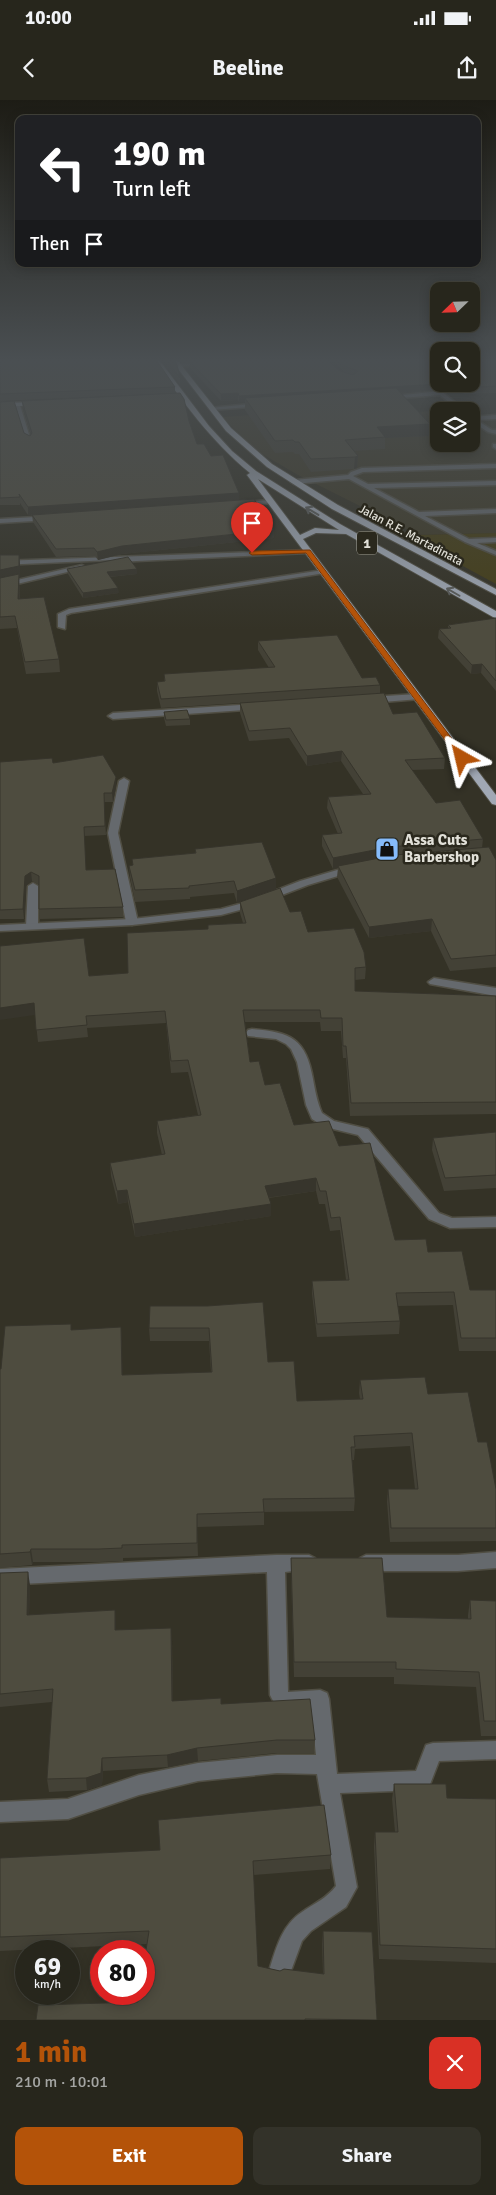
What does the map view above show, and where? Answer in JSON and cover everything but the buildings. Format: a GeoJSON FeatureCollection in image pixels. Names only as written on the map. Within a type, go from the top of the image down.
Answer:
{"type":"FeatureCollection","features":[{"type":"Feature","properties":{"kind":"highway","name":"1"},"geometry":{"type":"LineString","coordinates":[[230,451],[242,463],[496,802]]}},
{"type":"Feature","properties":{"kind":"highway","name":"Jalan R.E. Martadinata"},"geometry":{"type":"LineString","coordinates":[[250,451],[294,482],[335,507],[496,592]]}},
{"type":"Feature","properties":{"kind":"highway","name":"Jalan R.E. Martadinata"},"geometry":{"type":"LineString","coordinates":[[242,463],[289,497],[496,615]]}},
{"type":"Feature","properties":{"kind":"highway"},"geometry":{"type":"LineString","coordinates":[[298,539],[310,532],[320,530],[353,535]]}},
{"type":"Feature","properties":{"kind":"street"},"geometry":{"type":"LineString","coordinates":[[231,505],[271,502]]}},
{"type":"Feature","properties":{"kind":"street"},"geometry":{"type":"LineString","coordinates":[[0,521],[57,518]]}},
{"type":"Feature","properties":{"kind":"street"},"geometry":{"type":"LineString","coordinates":[[358,701],[417,698]]}},
{"type":"Feature","properties":{"kind":"street"},"geometry":{"type":"LineString","coordinates":[[113,716],[270,707]]}},
{"type":"Feature","properties":{"kind":"street"},"geometry":{"type":"LineString","coordinates":[[124,781],[113,833],[132,922]]}},
{"type":"Feature","properties":{"kind":"street"},"geometry":{"type":"LineString","coordinates":[[0,928],[132,922],[221,912],[247,905],[304,883],[366,866]]}},
{"type":"Feature","properties":{"kind":"street"},"geometry":{"type":"LineString","coordinates":[[32,926],[33,886]]}},
{"type":"Feature","properties":{"kind":"street"},"geometry":{"type":"LineString","coordinates":[[434,982],[496,992]]}},
{"type":"Feature","properties":{"kind":"street"},"geometry":{"type":"LineString","coordinates":[[252,1033],[281,1036],[290,1041],[298,1050],[303,1060],[312,1108],[319,1118],[331,1124],[357,1128],[363,1132],[434,1216],[450,1224],[496,1222]]}},
{"type":"Feature","properties":{"kind":"street"},"geometry":{"type":"LineString","coordinates":[[353,1563],[458,1563],[496,1560]]}},
{"type":"Feature","properties":{"kind":"street"},"geometry":{"type":"LineString","coordinates":[[0,1577],[276,1563],[324,1563]]}},
{"type":"Feature","properties":{"kind":"street"},"geometry":{"type":"LineString","coordinates":[[276,1563],[279,1695],[284,1700],[320,1700],[327,1774],[347,1887],[344,1896],[298,1929],[286,1949],[280,1972]]}},
{"type":"Feature","properties":{"kind":"street"},"geometry":{"type":"LineString","coordinates":[[0,1812],[68,1810],[139,1784],[198,1772],[277,1764],[327,1774],[422,1780],[433,1752],[496,1750]]}},
{"type":"Feature","properties":{"kind":"lane"},"geometry":{"type":"LineString","coordinates":[[350,477],[353,473],[362,470],[496,466]]}},
{"type":"Feature","properties":{"kind":"lane"},"geometry":{"type":"LineString","coordinates":[[294,482],[350,477],[467,541],[496,552]]}},
{"type":"Feature","properties":{"kind":"lane"},"geometry":{"type":"LineString","coordinates":[[367,486],[496,483]]}},
{"type":"Feature","properties":{"kind":"lane"},"geometry":{"type":"LineString","coordinates":[[417,514],[496,511]]}},
{"type":"Feature","properties":{"kind":"lane"},"geometry":{"type":"LineString","coordinates":[[467,541],[496,540]]}},
{"type":"Feature","properties":{"kind":"lane"},"geometry":{"type":"LineString","coordinates":[[0,563],[308,551]]}},
{"type":"Feature","properties":{"kind":"lane"},"geometry":{"type":"LineString","coordinates":[[0,586],[122,558]]}},
{"type":"Feature","properties":{"kind":"lane"},"geometry":{"type":"LineString","coordinates":[[62,627],[62,614],[70,611],[323,572]]}},
{"type":"Feature","properties":{"kind":"shaded area"},"geometry":{"type":"Polygon","coordinates":[[[257,451],[496,451],[496,533],[418,535],[298,475],[257,451]]]}},
{"type":"Feature","properties":{"kind":"shaded area"},"geometry":{"type":"Polygon","coordinates":[[[496,533],[496,584],[418,540],[418,535],[496,533]]]}},
{"type":"Feature","properties":{"kind":"place","name":"Assa Cuts Barbershop"},"geometry":{"type":"Point","coordinates":[387,849]}},
{"type":"Feature","properties":{"kind":"route"},"geometry":{"type":"LineString","coordinates":[[252,553],[308,551],[462,758]]}}]}
